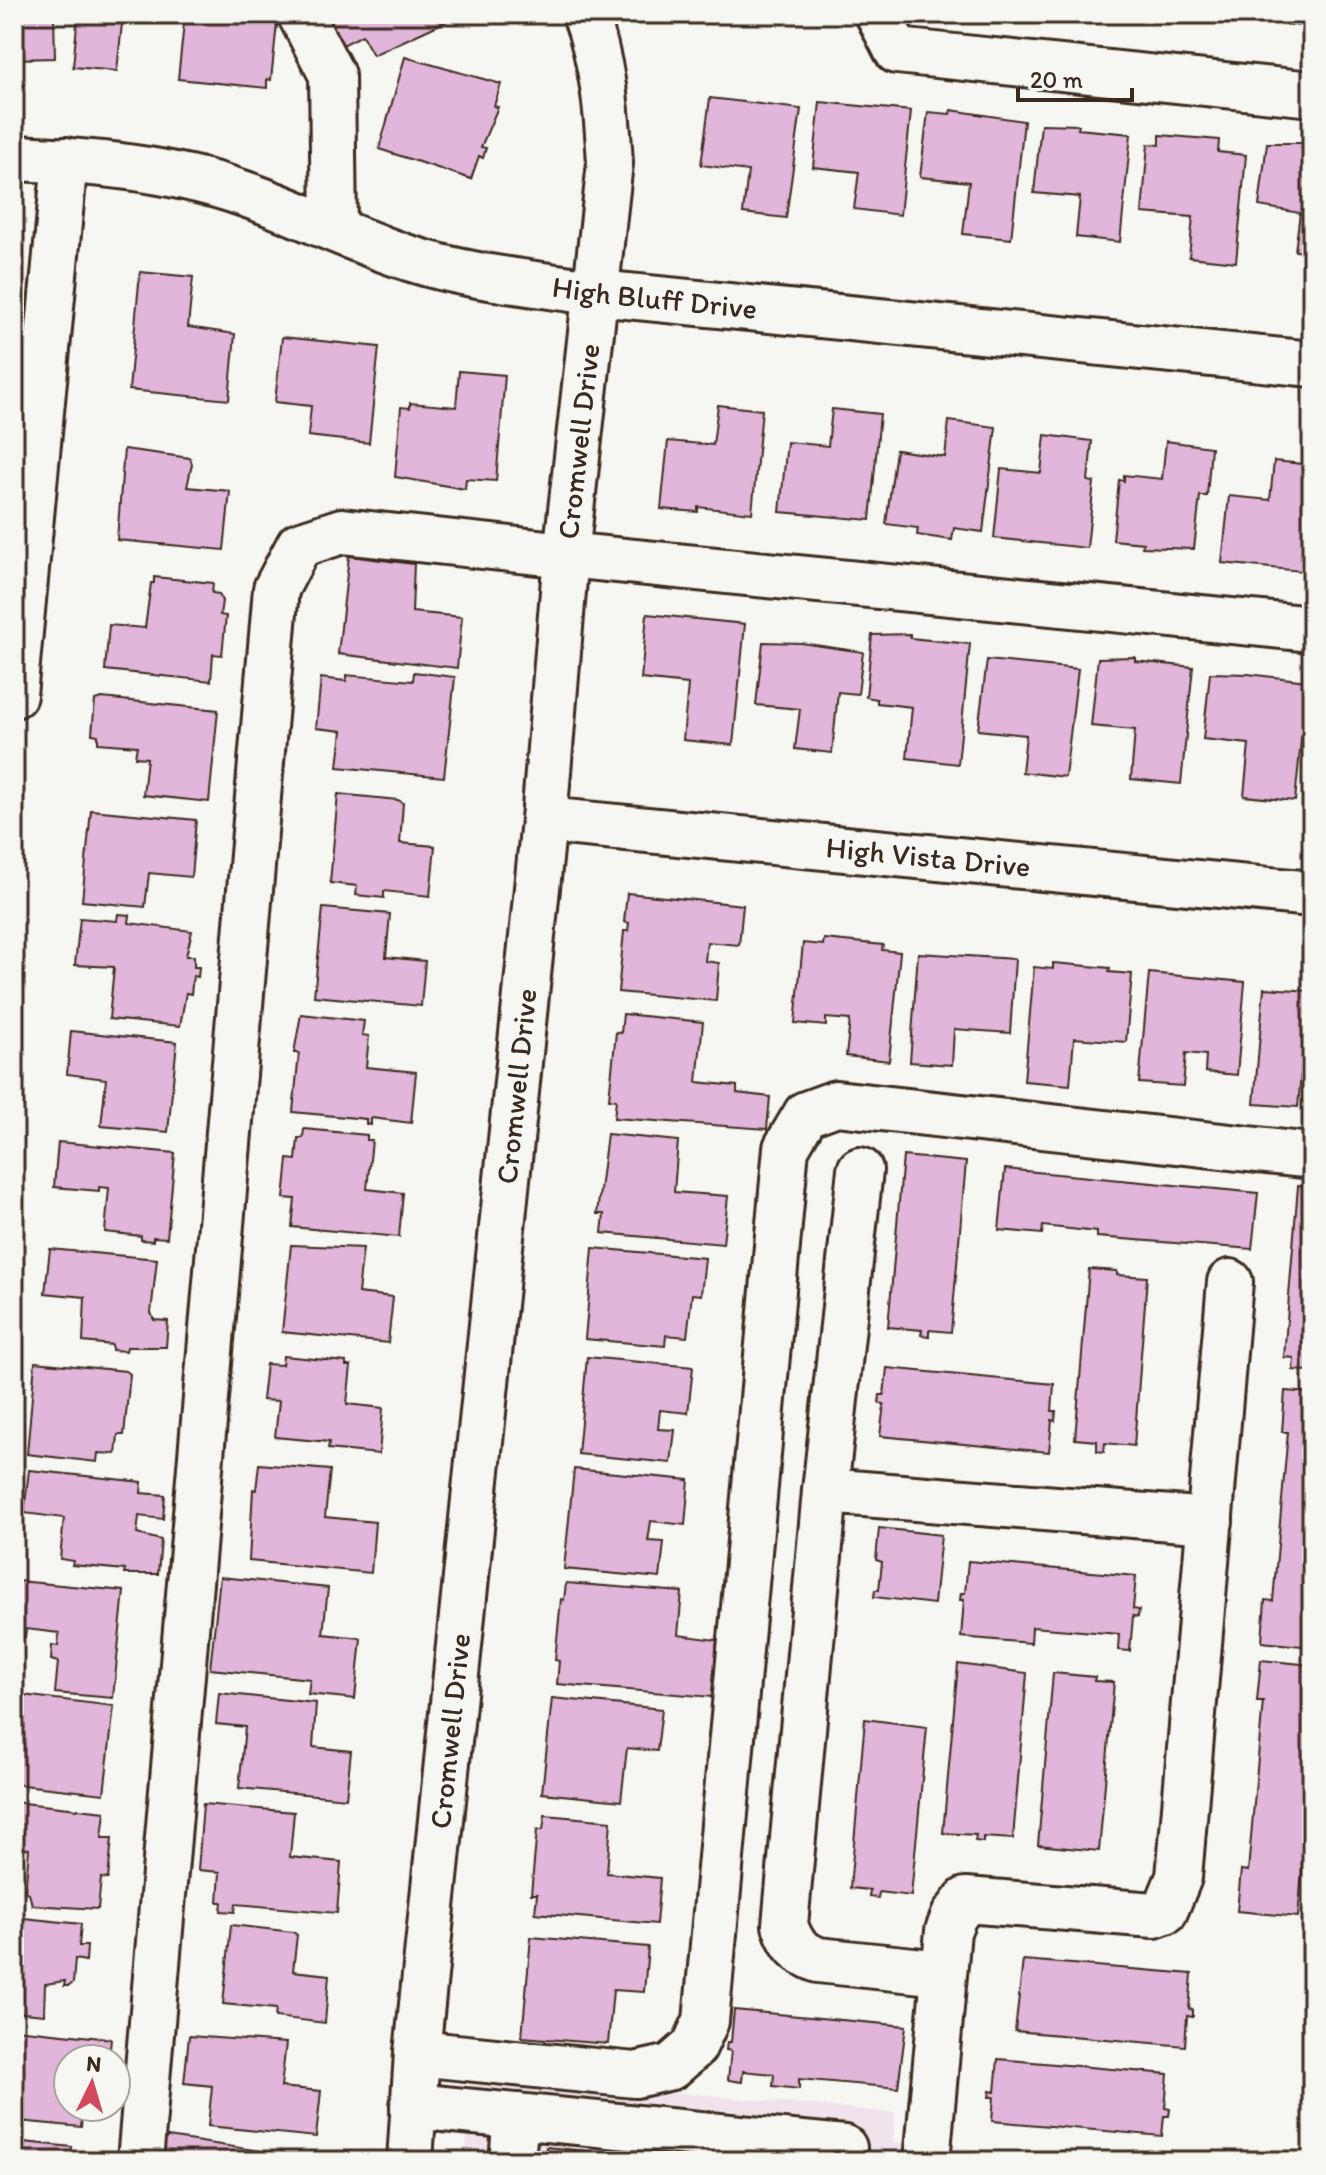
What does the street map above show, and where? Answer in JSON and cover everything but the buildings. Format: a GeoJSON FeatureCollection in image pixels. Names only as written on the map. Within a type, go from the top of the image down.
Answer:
{"type":"FeatureCollection","features":[{"type":"Feature","properties":{"kind":"street"},"geometry":{"type":"LineString","coordinates":[[300,14],[332,75],[334,229]]}},
{"type":"Feature","properties":{"kind":"street","name":"Cromwell Drive"},"geometry":{"type":"LineString","coordinates":[[410,2161],[417,2053],[544,820],[566,555],[610,163],[606,103],[594,38],[585,14]]}},
{"type":"Feature","properties":{"kind":"street"},"geometry":{"type":"LineString","coordinates":[[878,14],[897,51],[1312,94]]}},
{"type":"Feature","properties":{"kind":"street","name":"High Bluff Drive"},"geometry":{"type":"LineString","coordinates":[[14,158],[143,168],[241,192],[413,260],[482,275],[597,293],[1312,364]]}},
{"type":"Feature","properties":{"kind":"street"},"geometry":{"type":"LineString","coordinates":[[14,695],[65,160]]}},
{"type":"Feature","properties":{"kind":"street"},"geometry":{"type":"LineString","coordinates":[[140,2161],[276,589],[299,545],[342,531],[1312,629]]}},
{"type":"Feature","properties":{"kind":"street","name":"High Vista Drive"},"geometry":{"type":"LineString","coordinates":[[544,820],[1312,894]]}},
{"type":"Feature","properties":{"kind":"street"},"geometry":{"type":"LineString","coordinates":[[417,2053],[635,2075],[671,2067],[694,2047],[706,2021],[786,1148],[806,1114],[836,1103],[1312,1156]]}},
{"type":"Feature","properties":{"kind":"street"},"geometry":{"type":"LineString","coordinates":[[860,1170],[825,1491],[785,1925],[791,1943],[800,1952],[818,1960],[942,1973]]}},
{"type":"Feature","properties":{"kind":"street"},"geometry":{"type":"LineString","coordinates":[[927,2161],[948,1931],[966,1900],[1154,1915],[1165,1911],[1179,1877],[1230,1282]]}},
{"type":"Feature","properties":{"kind":"street"},"geometry":{"type":"LineString","coordinates":[[825,1491],[1210,1521]]}},
{"type":"Feature","properties":{"kind":"street"},"geometry":{"type":"LineString","coordinates":[[413,2106],[516,2116],[781,2151],[844,2148],[843,2161]]}},
{"type":"Feature","properties":{"kind":"street"},"geometry":{"type":"LineString","coordinates":[[512,2161],[516,2116]]}},
{"type":"Feature","properties":{"kind":"shaded area"},"geometry":{"type":"Polygon","coordinates":[[[473,2073],[895,2113],[893,2142],[1120,2161],[465,2161],[473,2073]]]}}]}
